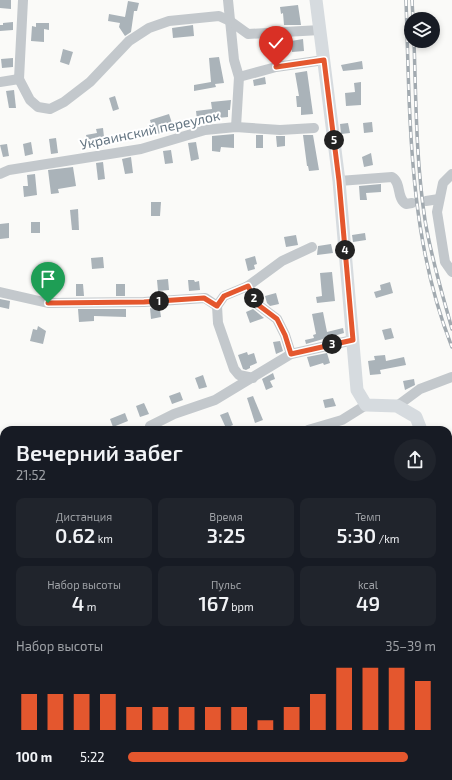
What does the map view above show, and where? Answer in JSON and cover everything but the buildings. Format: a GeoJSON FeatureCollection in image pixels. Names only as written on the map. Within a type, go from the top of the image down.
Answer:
{"type":"FeatureCollection","features":[{"type":"Feature","properties":{"kind":"main road"},"geometry":{"type":"LineString","coordinates":[[316,0],[339,181],[357,390],[366,405],[397,406],[416,417],[419,426]]}},
{"type":"Feature","properties":{"kind":"street"},"geometry":{"type":"LineString","coordinates":[[23,0],[19,80],[30,100],[38,107],[50,109],[64,102],[90,82],[129,41],[150,28],[169,21],[219,16],[230,21],[248,34]]}},
{"type":"Feature","properties":{"kind":"street"},"geometry":{"type":"LineString","coordinates":[[228,0],[234,46],[234,60],[239,77],[236,126]]}},
{"type":"Feature","properties":{"kind":"street"},"geometry":{"type":"LineString","coordinates":[[234,46],[248,34],[320,30]]}},
{"type":"Feature","properties":{"kind":"street"},"geometry":{"type":"LineString","coordinates":[[239,77],[276,67],[324,60]]}},
{"type":"Feature","properties":{"kind":"street"},"geometry":{"type":"LineString","coordinates":[[0,82],[19,80]]}},
{"type":"Feature","properties":{"kind":"street","name":"Украинский переулок"},"geometry":{"type":"LineString","coordinates":[[0,174],[9,170],[141,149],[205,130],[236,126],[280,130],[314,128]]}},
{"type":"Feature","properties":{"kind":"street"},"geometry":{"type":"LineString","coordinates":[[452,174],[442,183],[437,212],[445,262],[452,272]]}},
{"type":"Feature","properties":{"kind":"street"},"geometry":{"type":"LineString","coordinates":[[339,181],[392,177],[397,182],[401,200],[406,204],[412,203]]}},
{"type":"Feature","properties":{"kind":"street"},"geometry":{"type":"LineString","coordinates":[[426,201],[439,199]]}},
{"type":"Feature","properties":{"kind":"street"},"geometry":{"type":"LineString","coordinates":[[253,378],[239,375],[234,369],[218,323],[217,306],[224,296],[248,286],[282,261],[312,247]]}},
{"type":"Feature","properties":{"kind":"street"},"geometry":{"type":"LineString","coordinates":[[248,286],[257,304],[277,319],[285,335],[291,354]]}},
{"type":"Feature","properties":{"kind":"street"},"geometry":{"type":"LineString","coordinates":[[0,292],[48,303],[144,302],[204,298],[217,306]]}},
{"type":"Feature","properties":{"kind":"street"},"geometry":{"type":"LineString","coordinates":[[150,426],[174,414],[215,400],[291,354],[353,340]]}},
{"type":"Feature","properties":{"kind":"street"},"geometry":{"type":"LineString","coordinates":[[397,406],[420,389],[452,377]]}},
{"type":"Feature","properties":{"kind":"street"},"geometry":{"type":"LineString","coordinates":[[342,425],[366,405]]}},
{"type":"Feature","properties":{"kind":"railway"},"geometry":{"type":"LineString","coordinates":[[406,0],[411,132],[419,220],[427,263],[438,305],[452,347]]}},
{"type":"Feature","properties":{"kind":"railway"},"geometry":{"type":"LineString","coordinates":[[412,0],[413,12]]}},
{"type":"Feature","properties":{"kind":"railway"},"geometry":{"type":"LineString","coordinates":[[414,48],[417,131],[422,198],[430,248],[452,329]]}},
{"type":"Feature","properties":{"kind":"route"},"geometry":{"type":"LineString","coordinates":[[48,303],[86,304],[204,298],[217,306],[224,296],[248,286],[257,304],[277,319],[285,335],[291,354],[353,340],[339,181],[324,60],[276,67]]}}]}
